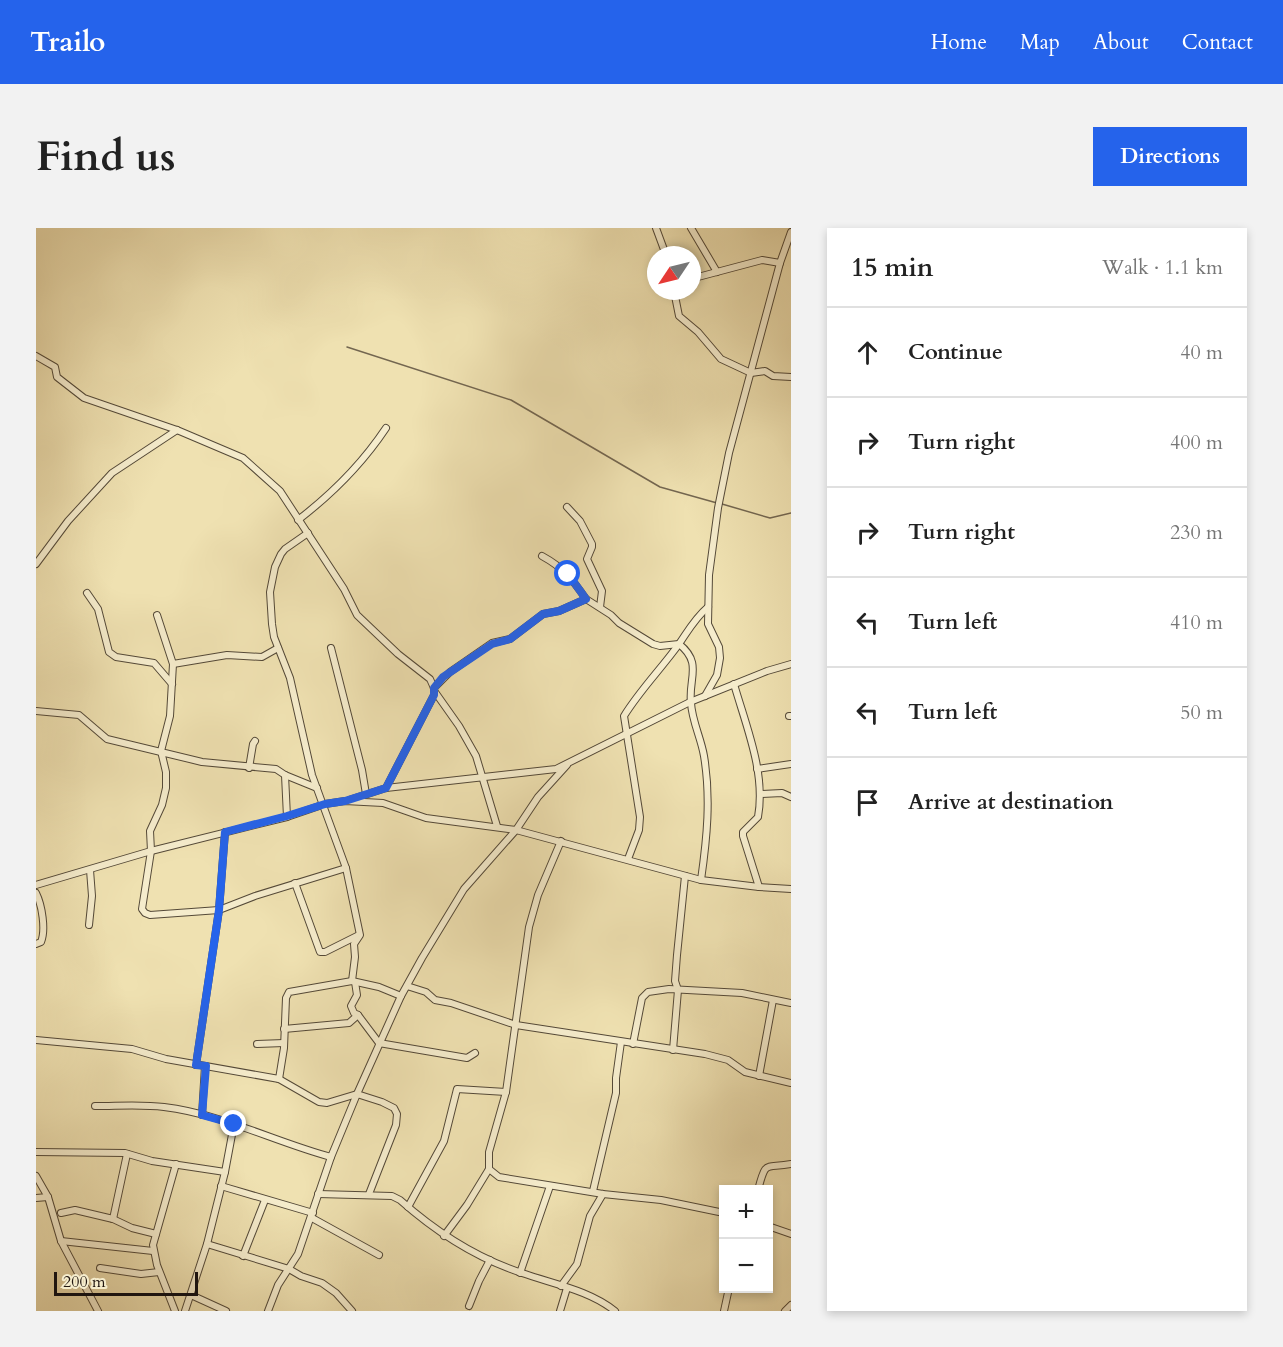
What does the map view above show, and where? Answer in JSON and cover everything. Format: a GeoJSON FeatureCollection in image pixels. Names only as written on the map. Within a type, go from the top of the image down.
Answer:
{"type":"FeatureCollection","features":[{"type":"Feature","properties":{"kind":"street"},"geometry":{"type":"LineString","coordinates":[[656,228],[663,246]]}},
{"type":"Feature","properties":{"kind":"street"},"geometry":{"type":"LineString","coordinates":[[691,228],[717,272]]}},
{"type":"Feature","properties":{"kind":"street"},"geometry":{"type":"LineString","coordinates":[[705,696],[717,675],[720,658],[719,647],[708,624],[709,575],[718,508],[729,453],[776,275],[791,232]]}},
{"type":"Feature","properties":{"kind":"street"},"geometry":{"type":"LineString","coordinates":[[767,260],[776,275]]}},
{"type":"Feature","properties":{"kind":"street"},"geometry":{"type":"LineString","coordinates":[[701,276],[754,261],[780,262]]}},
{"type":"Feature","properties":{"kind":"street"},"geometry":{"type":"LineString","coordinates":[[675,300],[679,316],[698,332],[721,359],[751,373],[765,371],[771,376],[791,377]]}},
{"type":"Feature","properties":{"kind":"street"},"geometry":{"type":"LineString","coordinates":[[36,356],[55,367],[57,377],[84,398],[177,430],[243,458],[280,491],[344,589],[357,615],[398,654],[430,680],[476,756],[497,826]]}},
{"type":"Feature","properties":{"kind":"street"},"geometry":{"type":"LineString","coordinates":[[298,520],[323,501],[369,453],[386,428]]}},
{"type":"Feature","properties":{"kind":"street"},"geometry":{"type":"LineString","coordinates":[[36,564],[68,521],[112,473],[177,430]]}},
{"type":"Feature","properties":{"kind":"street"},"geometry":{"type":"LineString","coordinates":[[567,507],[580,521],[592,544],[587,559],[602,591],[600,607]]}},
{"type":"Feature","properties":{"kind":"street"},"geometry":{"type":"LineString","coordinates":[[308,533],[285,549],[275,567],[270,592],[274,637],[290,678],[307,755],[317,788],[325,804],[346,867],[360,934],[354,944],[353,982],[357,995],[351,1006],[354,1013],[380,1043],[467,1058],[475,1053]]}},
{"type":"Feature","properties":{"kind":"street"},"geometry":{"type":"LineString","coordinates":[[542,556],[568,574],[586,599],[619,623],[653,644],[660,646],[679,644],[686,649],[692,659],[694,675],[690,702],[704,756],[708,801],[707,835],[701,880]]}},
{"type":"Feature","properties":{"kind":"street"},"geometry":{"type":"LineString","coordinates":[[87,593],[98,609],[109,652],[116,657],[154,663],[172,684]]}},
{"type":"Feature","properties":{"kind":"street"},"geometry":{"type":"LineString","coordinates":[[386,788],[434,689],[450,672],[492,644],[510,639],[543,614],[559,611],[586,599]]}},
{"type":"Feature","properties":{"kind":"street"},"geometry":{"type":"LineString","coordinates":[[628,859],[639,830],[640,817],[624,716],[645,684],[679,644],[690,625],[708,608]]}},
{"type":"Feature","properties":{"kind":"street"},"geometry":{"type":"LineString","coordinates":[[157,615],[173,664],[172,684],[170,716],[161,751],[166,772],[166,788],[162,805],[150,831],[151,851],[142,909],[150,915],[219,910],[346,867]]}},
{"type":"Feature","properties":{"kind":"street"},"geometry":{"type":"LineString","coordinates":[[173,664],[227,655],[261,657],[279,648]]}},
{"type":"Feature","properties":{"kind":"street"},"geometry":{"type":"LineString","coordinates":[[331,648],[366,794]]}},
{"type":"Feature","properties":{"kind":"street"},"geometry":{"type":"LineString","coordinates":[[36,885],[151,851],[325,804],[345,801],[386,788],[556,769],[690,702],[791,664]]}},
{"type":"Feature","properties":{"kind":"street"},"geometry":{"type":"LineString","coordinates":[[734,684],[757,770],[760,794],[758,817],[743,832],[759,887]]}},
{"type":"Feature","properties":{"kind":"street"},"geometry":{"type":"LineString","coordinates":[[36,711],[80,716],[107,739],[202,762],[276,769],[317,788]]}},
{"type":"Feature","properties":{"kind":"street"},"geometry":{"type":"LineString","coordinates":[[249,768],[255,741]]}},
{"type":"Feature","properties":{"kind":"street"},"geometry":{"type":"LineString","coordinates":[[757,770],[791,764]]}},
{"type":"Feature","properties":{"kind":"street"},"geometry":{"type":"LineString","coordinates":[[268,1311],[278,1285],[298,1254],[331,1157],[357,1094],[407,986],[464,889],[516,830],[538,797],[567,765]]}},
{"type":"Feature","properties":{"kind":"street"},"geometry":{"type":"LineString","coordinates":[[285,775],[287,816]]}},
{"type":"Feature","properties":{"kind":"street"},"geometry":{"type":"LineString","coordinates":[[760,794],[782,793],[791,797]]}},
{"type":"Feature","properties":{"kind":"street"},"geometry":{"type":"LineString","coordinates":[[345,801],[382,803],[426,818],[516,830],[701,880],[791,889]]}},
{"type":"Feature","properties":{"kind":"street"},"geometry":{"type":"LineString","coordinates":[[196,1065],[219,910],[225,832]]}},
{"type":"Feature","properties":{"kind":"street"},"geometry":{"type":"LineString","coordinates":[[444,1236],[489,1169],[489,1152],[506,1092],[529,927],[538,895],[561,841]]}},
{"type":"Feature","properties":{"kind":"street"},"geometry":{"type":"LineString","coordinates":[[89,925],[92,896],[90,870]]}},
{"type":"Feature","properties":{"kind":"street"},"geometry":{"type":"LineString","coordinates":[[673,1050],[678,990],[675,981],[685,876]]}},
{"type":"Feature","properties":{"kind":"street"},"geometry":{"type":"LineString","coordinates":[[295,883],[320,951],[325,952],[360,934]]}},
{"type":"Feature","properties":{"kind":"street"},"geometry":{"type":"LineString","coordinates":[[36,893],[39,899],[44,935],[41,942],[36,944]]}},
{"type":"Feature","properties":{"kind":"street"},"geometry":{"type":"LineString","coordinates":[[279,1079],[284,1043],[286,998],[289,992],[353,982],[379,987],[402,996]]}},
{"type":"Feature","properties":{"kind":"street"},"geometry":{"type":"LineString","coordinates":[[407,986],[426,992],[435,1000],[451,1003],[516,1025],[728,1060],[745,1072],[791,1083]]}},
{"type":"Feature","properties":{"kind":"street"},"geometry":{"type":"LineString","coordinates":[[633,1044],[642,998],[645,994],[669,989],[742,993],[791,1003]]}},
{"type":"Feature","properties":{"kind":"street"},"geometry":{"type":"LineString","coordinates":[[759,1076],[773,1000]]}},
{"type":"Feature","properties":{"kind":"street"},"geometry":{"type":"LineString","coordinates":[[284,1029],[349,1023],[358,1015]]}},
{"type":"Feature","properties":{"kind":"street"},"geometry":{"type":"LineString","coordinates":[[36,1040],[132,1049],[166,1059],[279,1079],[319,1102],[327,1103],[357,1094],[382,1102],[394,1108],[397,1114],[396,1125],[369,1194]]}},
{"type":"Feature","properties":{"kind":"street"},"geometry":{"type":"LineString","coordinates":[[593,1191],[616,1093],[621,1042]]}},
{"type":"Feature","properties":{"kind":"street"},"geometry":{"type":"LineString","coordinates":[[257,1044],[284,1043]]}},
{"type":"Feature","properties":{"kind":"street"},"geometry":{"type":"LineString","coordinates":[[202,1115],[206,1066]]}},
{"type":"Feature","properties":{"kind":"street"},"geometry":{"type":"LineString","coordinates":[[408,1207],[444,1141],[457,1089],[506,1092]]}},
{"type":"Feature","properties":{"kind":"street"},"geometry":{"type":"LineString","coordinates":[[95,1106],[164,1107],[202,1115],[331,1157]]}},
{"type":"Feature","properties":{"kind":"street"},"geometry":{"type":"LineString","coordinates":[[185,1311],[223,1185],[234,1124]]}},
{"type":"Feature","properties":{"kind":"street"},"geometry":{"type":"LineString","coordinates":[[36,1152],[127,1154],[225,1172]]}},
{"type":"Feature","properties":{"kind":"street"},"geometry":{"type":"LineString","coordinates":[[113,1219],[127,1154]]}},
{"type":"Feature","properties":{"kind":"street"},"geometry":{"type":"LineString","coordinates":[[175,1311],[153,1251],[176,1164]]}},
{"type":"Feature","properties":{"kind":"street"},"geometry":{"type":"LineString","coordinates":[[759,1185],[766,1167],[791,1164]]}},
{"type":"Feature","properties":{"kind":"street"},"geometry":{"type":"LineString","coordinates":[[489,1169],[499,1177],[603,1194],[661,1200],[719,1212]]}},
{"type":"Feature","properties":{"kind":"street"},"geometry":{"type":"LineString","coordinates":[[36,1176],[48,1197],[61,1241],[98,1311]]}},
{"type":"Feature","properties":{"kind":"street"},"geometry":{"type":"LineString","coordinates":[[223,1185],[312,1215],[380,1255]]}},
{"type":"Feature","properties":{"kind":"street"},"geometry":{"type":"LineString","coordinates":[[519,1273],[550,1186]]}},
{"type":"Feature","properties":{"kind":"street"},"geometry":{"type":"LineString","coordinates":[[318,1194],[392,1196],[444,1236],[490,1260],[519,1273],[591,1296],[615,1311]]}},
{"type":"Feature","properties":{"kind":"street"},"geometry":{"type":"LineString","coordinates":[[560,1311],[564,1287],[577,1264],[590,1216],[603,1194]]}},
{"type":"Feature","properties":{"kind":"street"},"geometry":{"type":"LineString","coordinates":[[36,1198],[48,1197]]}},
{"type":"Feature","properties":{"kind":"street"},"geometry":{"type":"LineString","coordinates":[[243,1256],[265,1200]]}},
{"type":"Feature","properties":{"kind":"street"},"geometry":{"type":"LineString","coordinates":[[61,1213],[75,1210],[113,1219],[132,1228],[156,1234]]}},
{"type":"Feature","properties":{"kind":"street"},"geometry":{"type":"LineString","coordinates":[[773,1228],[791,1234]]}},
{"type":"Feature","properties":{"kind":"street"},"geometry":{"type":"LineString","coordinates":[[61,1241],[153,1251]]}},
{"type":"Feature","properties":{"kind":"street"},"geometry":{"type":"LineString","coordinates":[[207,1244],[289,1269],[322,1283],[336,1293],[352,1311]]}},
{"type":"Feature","properties":{"kind":"street"},"geometry":{"type":"LineString","coordinates":[[470,1306],[490,1260]]}},
{"type":"Feature","properties":{"kind":"street"},"geometry":{"type":"LineString","coordinates":[[100,1268],[141,1274],[159,1272]]}},
{"type":"Feature","properties":{"kind":"street"},"geometry":{"type":"LineString","coordinates":[[724,1311],[728,1293]]}},
{"type":"Feature","properties":{"kind":"street"},"geometry":{"type":"LineString","coordinates":[[191,1295],[226,1311]]}},
{"type":"Feature","properties":{"kind":"street"},"geometry":{"type":"LineString","coordinates":[[785,1311],[791,1305]]}},
{"type":"Feature","properties":{"kind":"waterway"},"geometry":{"type":"LineString","coordinates":[[347,347],[511,400],[660,487],[717,503]]}},
{"type":"Feature","properties":{"kind":"waterway"},"geometry":{"type":"LineString","coordinates":[[722,504],[770,518],[791,513]]}},
{"type":"Feature","properties":{"kind":"route"},"geometry":{"type":"LineString","coordinates":[[234,1124],[202,1115],[206,1066],[196,1065],[219,910],[225,832],[386,788],[434,695],[434,688],[443,677],[492,644],[510,639],[543,614],[559,611],[586,599],[568,574]]}}]}
